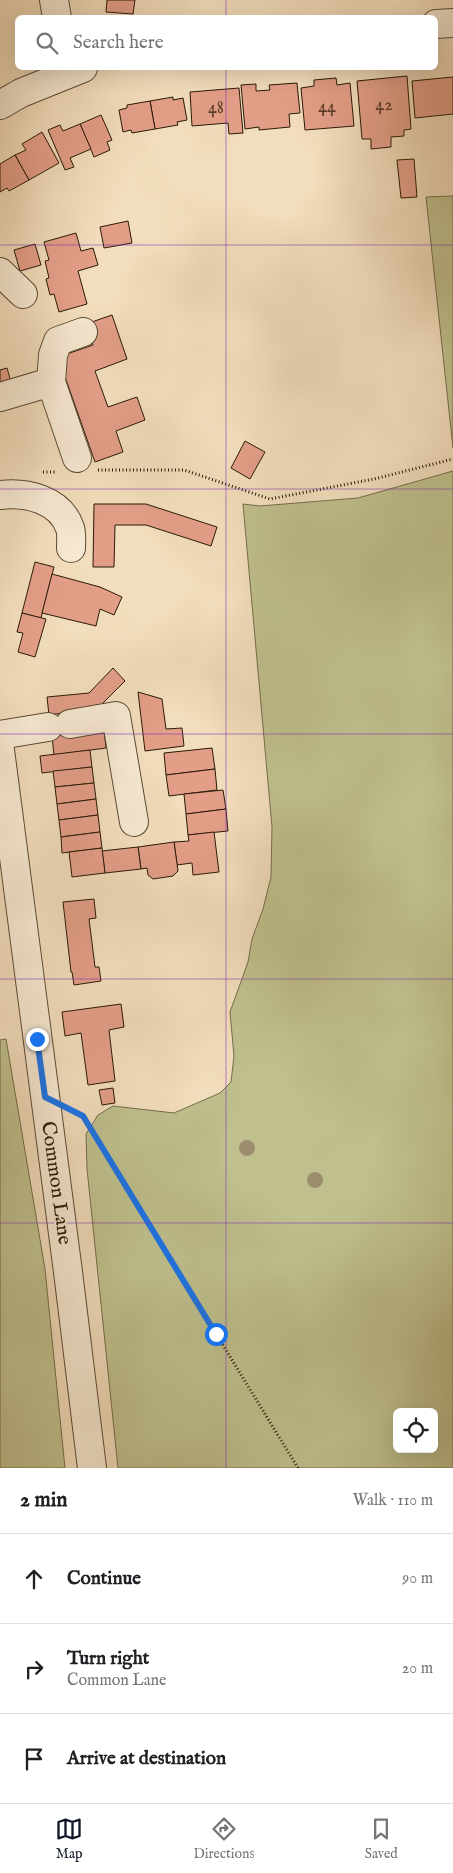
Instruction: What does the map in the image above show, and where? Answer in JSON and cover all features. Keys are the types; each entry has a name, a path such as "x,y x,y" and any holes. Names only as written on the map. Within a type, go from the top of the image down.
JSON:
{"street":[{"path":"54,0 56,15"},
{"path":"438,24 453,23"},
{"path":"0,105 20,93 72,70"},
{"path":"0,272 23,294"},
{"path":"77,466 51,382 53,355 58,342 83,332"},
{"path":"0,397 51,382"},
{"path":"0,495 30,495 54,507 64,517 70,529 71,548"},
{"path":"0,735 116,716 134,822"},
{"name":"Common Lane","path":"0,750 92,1468"}],"path":[{"path":"39,472 77,466 184,470 270,499 374,480 453,459"},
{"path":"45,1097 83,1116 298,1468"}],"green space":[{"path":"453,196 453,448 426,197"},
{"path":"453,471 453,1468 118,1468 87,1169 86,1134 98,1115 113,1106 174,1113 220,1093 231,1082 234,1056 230,1012 248,962 252,939 263,909 271,877 272,827 243,504 260,506 358,498"},
{"path":"6,1039 45,1269 65,1468 0,1468 0,1040"}],"building":[{"path":"107,0 135,0 133,14 106,12"},
{"path":"407,76 411,129 404,130 404,136 391,137 391,147 371,149 371,139 362,139 357,81"},
{"path":"453,77 453,114 415,118 412,81"},
{"path":"336,78 337,85 350,83 354,126 305,130 301,88 314,86 314,80"},
{"path":"297,83 300,113 289,114 290,127 259,130 259,127 245,129 241,85 256,84 256,91 270,90 269,85"},
{"path":"239,88 243,133 229,134 228,123 192,126 190,92"},
{"path":"173,97 173,100 183,98 187,120 177,122 178,125 155,129 150,101"},
{"path":"150,101 155,129 132,133 131,130 123,132 119,110 127,108 127,105"},
{"path":"101,115 112,140 107,142 110,150 94,157 80,124"},
{"path":"80,124 91,149 70,158 74,167 65,170 48,130 60,125 63,131"},
{"path":"42,132 59,163 29,180 15,155 26,150 22,144"},
{"path":"15,155 29,180 9,191 7,188 0,192 0,164"},
{"path":"414,159 417,197 401,198 397,160"},
{"path":"128,221 132,243 104,248 100,227"},
{"path":"76,233 81,251 93,248 98,265 78,271 87,304 59,312 54,294 50,295 46,279 49,278 45,261 49,260 44,242"},
{"path":"35,244 41,265 20,271 14,250"},
{"path":"112,315 127,359 95,371 108,407 137,397 145,420 116,431 123,452 95,462 58,357 93,345 86,324"},
{"path":"7,368 12,385 0,388 0,370"},
{"path":"245,441 265,452 250,479 231,468"},
{"path":"94,504 146,504 217,527 211,546 146,525 115,525 114,567 93,567"},
{"path":"35,562 54,567 41,618 22,613"},
{"path":"52,574 100,587 122,597 114,615 100,609 96,626 42,613"},
{"path":"22,613 46,619 35,657 18,652 23,633 17,632"},
{"path":"113,668 125,681 98,708 49,715 47,697 89,693"},
{"path":"138,692 162,699 166,729 182,728 184,746 145,751"},
{"path":"104,730 106,748 54,755 52,736"},
{"path":"212,748 215,769 166,775 164,753"},
{"path":"90,750 92,767 42,773 40,756"},
{"path":"92,767 94,783 55,787 53,771"},
{"path":"215,769 217,790 169,796 166,775"},
{"path":"94,783 96,799 57,804 55,787"},
{"path":"223,790 226,809 186,814 184,794"},
{"path":"96,799 98,815 59,820 57,804"},
{"path":"226,809 228,831 188,835 186,814"},
{"path":"98,815 100,832 61,837 59,820"},
{"path":"100,832 102,848 62,853 61,837"},
{"path":"214,832 219,872 193,875 192,863 177,865 174,842 189,841 188,835"},
{"path":"174,842 178,871 173,876 153,879 148,875 147,868 141,869 138,847"},
{"path":"138,847 141,869 105,873 102,851"},
{"path":"102,848 105,873 72,877 69,852"},
{"path":"94,899 96,918 89,919 95,967 99,967 101,981 74,985 63,902"},
{"path":"121,1004 124,1027 109,1030 115,1081 88,1085 81,1033 65,1036 62,1012"},
{"path":"113,1088 115,1103 102,1105 99,1090"}],"route":[{"path":"37,1039 45,1097 83,1116 216,1334"}]}
